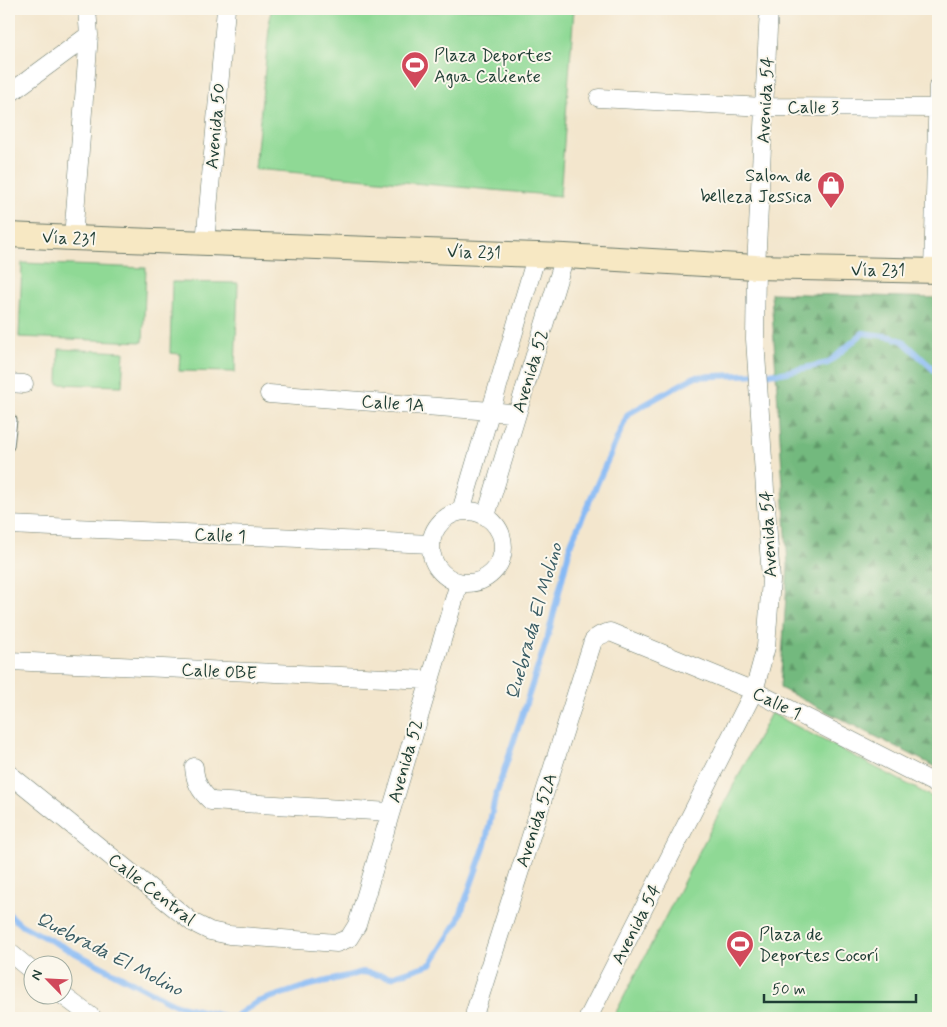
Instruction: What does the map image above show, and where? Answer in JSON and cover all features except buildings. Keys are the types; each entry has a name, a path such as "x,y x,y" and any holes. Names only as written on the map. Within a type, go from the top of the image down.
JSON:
{"main road":[{"name":"Vía 231","path":"9,235 538,254 756,267 936,271"}],"street":[{"path":"73,238 89,34 87,9"},
{"name":"Avenida 50","path":"205,242 226,9"},
{"name":"Avenida 54","path":"588,1018 754,691 766,647 772,580 755,339 756,267 769,9"},
{"path":"9,94 89,34"},
{"path":"936,271 938,86"},
{"name":"Calle 3","path":"598,98 764,107 937,108"},
{"name":"Avenida 52","path":"461,511 538,254"},
{"name":"Avenida 52","path":"486,516 565,256"},
{"name":"Calle 1A","path":"269,394 517,414"},
{"path":"461,511 474,511 486,516 496,524 502,535 504,548 501,561 494,572 484,580 472,584 459,583 443,575 433,561 431,553 433,535 437,527 444,519 461,511"},
{"name":"Calle 1","path":"9,525 431,544"},
{"name":"Avenida 52","path":"349,938 357,925 459,583"},
{"name":"Calle 1","path":"610,632 754,691 938,785"},
{"name":"Avenida 52A","path":"475,1018 475,1012 592,641 596,637 610,632"},
{"name":"Calle 0BE","path":"9,661 429,680"},
{"path":"194,767 197,784 210,801 390,812"},
{"name":"Calle Central","path":"9,774 192,922 210,931 229,935 338,943 349,938"},
{"path":"9,952 22,963"},
{"path":"72,1002 93,1018"}],"lane":[{"path":"9,446 12,420"}],"green space":[{"name":"Plaza Deportes Agua Caliente","path":"271,9 574,9 560,196 255,169"},
{"path":"22,263 146,268 143,342 19,337"},
{"path":"172,282 238,283 235,372 179,371 180,354 170,353"},
{"path":"771,293 938,298 938,768 780,688 788,566"},
{"path":"59,349 124,352 122,386 58,384"},
{"path":"771,713 938,800 938,1018 613,1018"}],"waterway":[{"name":"Quebrada El Molino","path":"233,1018 257,1002 307,986 363,972 391,977 431,964 458,921 485,845 495,798 548,636 571,543 628,414 694,377 782,373 828,363 863,333 892,337 903,341 934,370 938,370"},
{"name":"Quebrada El Molino","path":"9,914 21,925 176,1005 232,1018"}],"place":[{"name":"Plaza Deportes Agua Caliente","path":"415,89"},
{"name":"Salon de belleza Jessica","path":"831,209"},
{"name":"Plaza de Deportes Cocorí","path":"740,968"}]}
